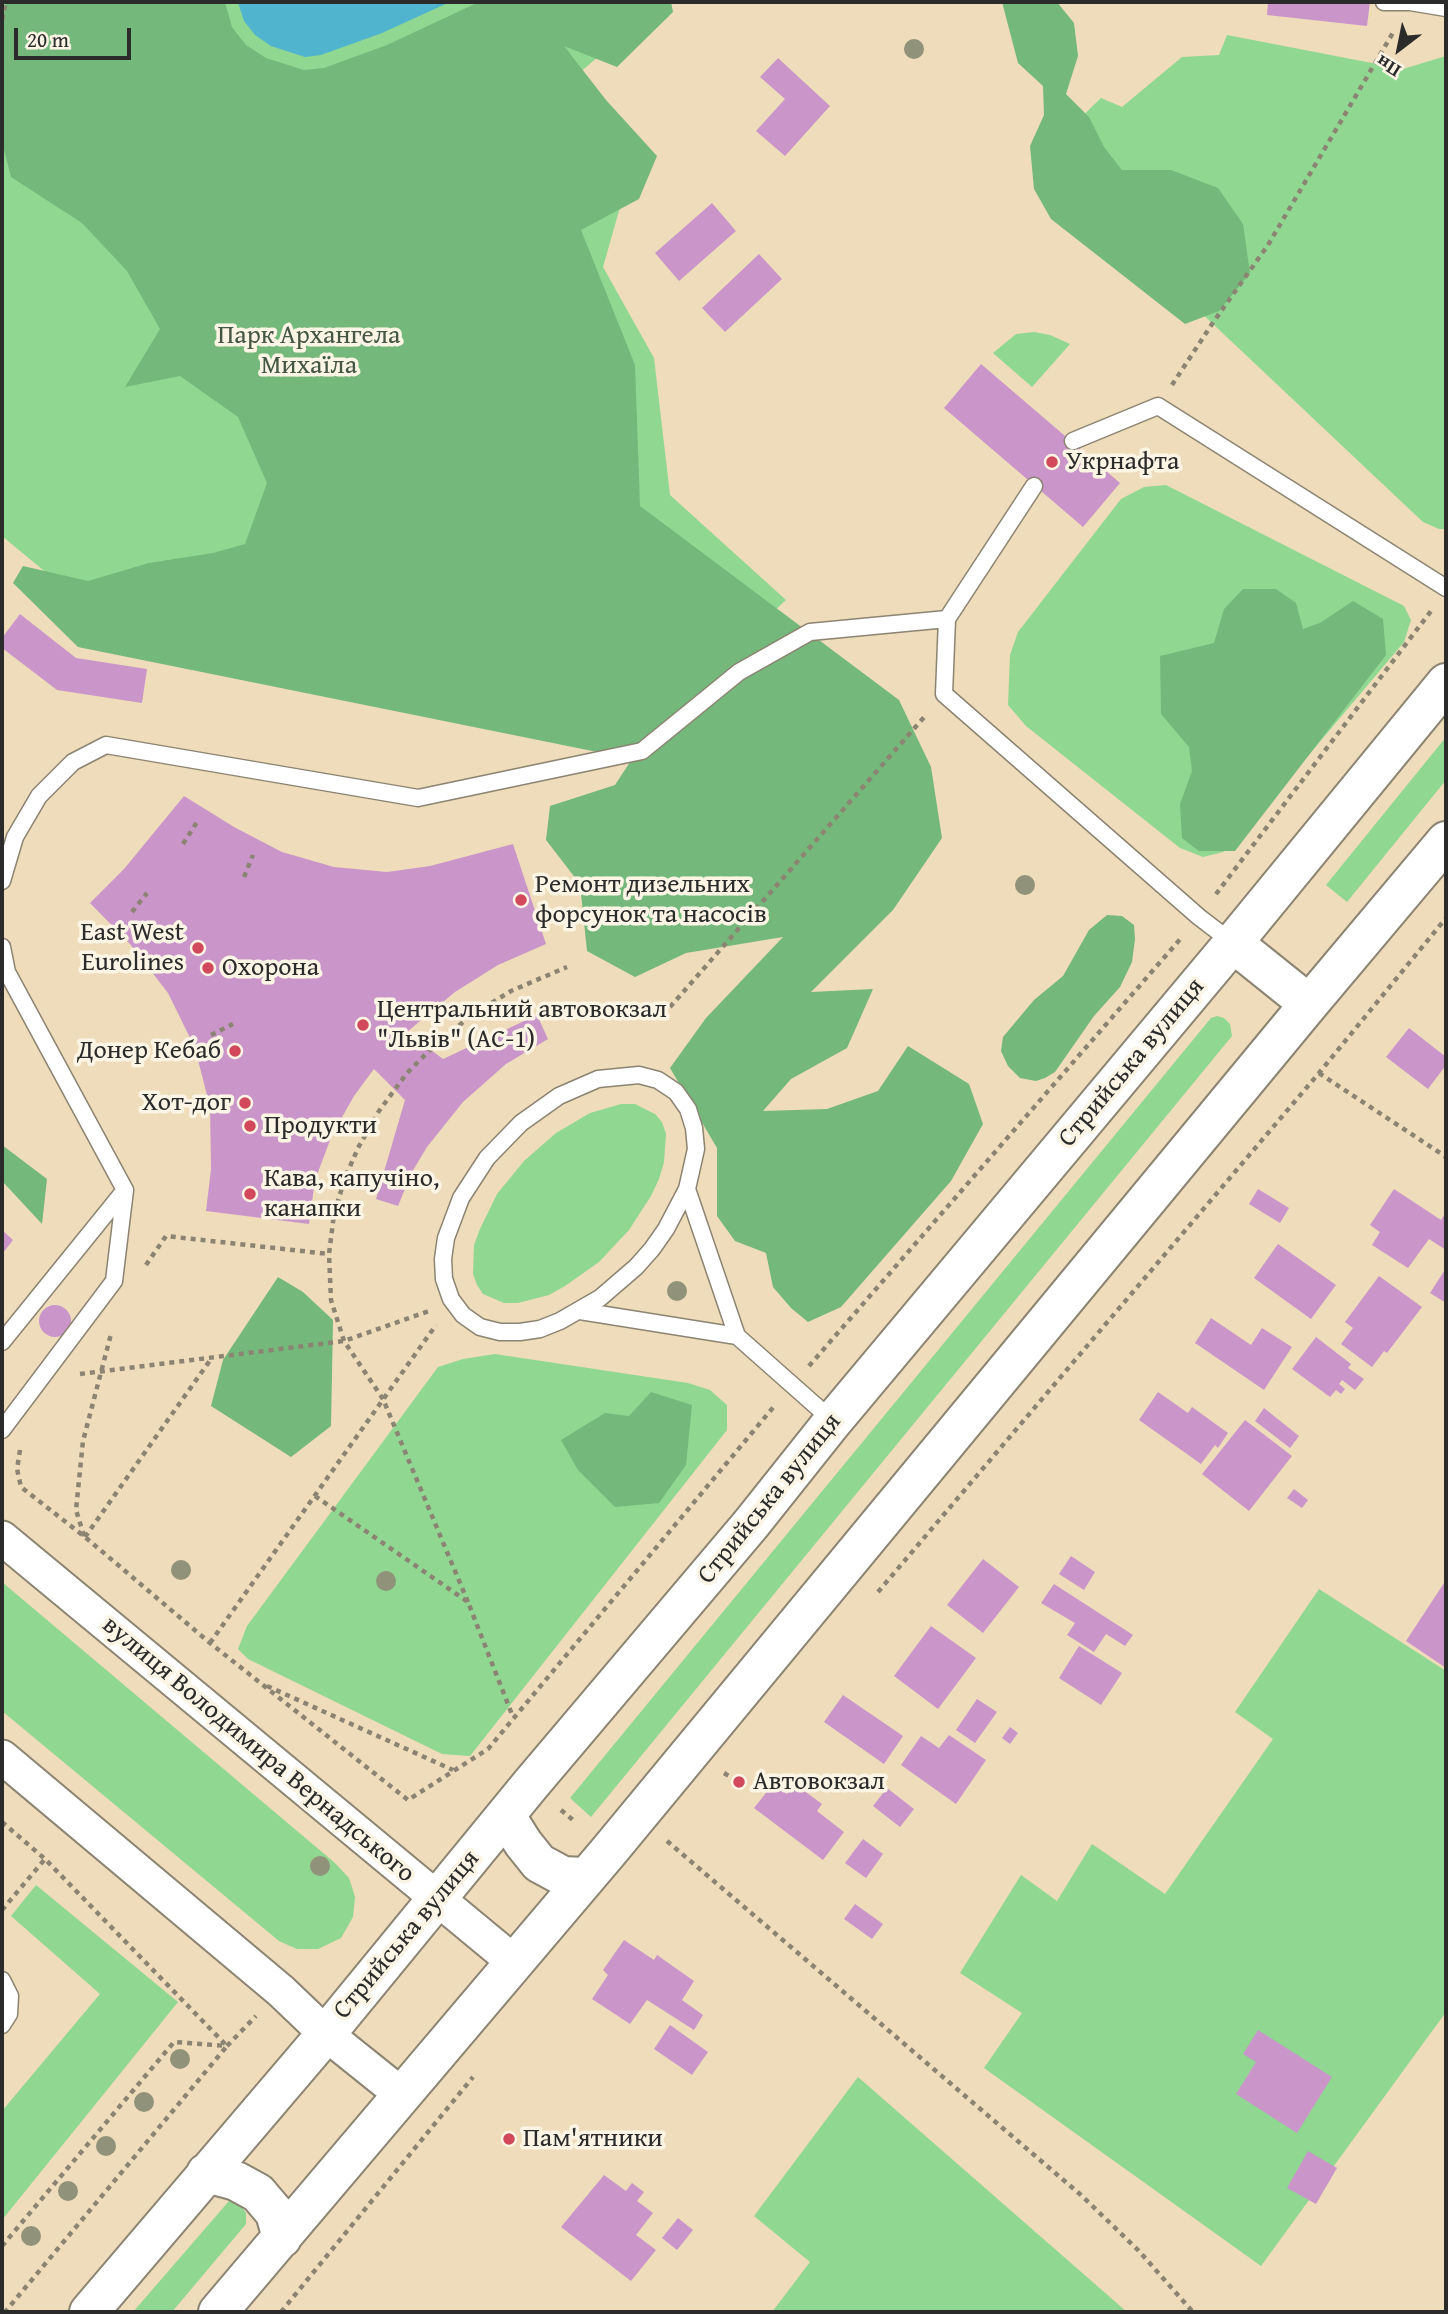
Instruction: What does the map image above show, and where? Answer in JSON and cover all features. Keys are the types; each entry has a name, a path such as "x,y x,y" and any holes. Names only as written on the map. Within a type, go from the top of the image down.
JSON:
{"main road":[{"name":"Стрийська вулиця","path":"89,2312 326,2034 751,1524 833,1421 1233,943 1446,683"},
{"path":"218,2312 696,1746 1446,841"},
{"path":"1233,943 1309,1004"},
{"path":"506,1816 539,1864 563,1876 585,1877"},
{"path":"206,2173 236,2181 258,2193 275,2213 282,2238"}],"street":[{"name":"вулиця Володимира Вернадського","path":"2,1538 514,1962"},
{"path":"2,1757 281,1991 326,2034 402,2095"}],"lane":[{"path":"1384,2 1410,2 1446,8"},
{"path":"1073,441 1158,406 1442,595"},
{"path":"1034,486 947,619 944,695 1199,917 1233,943"},
{"path":"2,881 15,837 39,796 74,762 106,745 418,798 642,751 739,673 810,632 947,619"},
{"path":"2,947 7,972 125,1189 114,1281 2,1430"},
{"path":"639,1075 659,1080 676,1093 688,1109 695,1128 695,1149 687,1189 666,1230 636,1267 600,1298 580,1311 540,1329 500,1332 480,1327 463,1315 451,1299 444,1279 443,1259 452,1218 473,1178 503,1141 539,1109 569,1091 598,1079 639,1075"},
{"path":"2,1342 125,1189"},
{"path":"687,1189 737,1336 833,1421"},
{"path":"580,1311 737,1336"},
{"path":"2,1980 10,1996 9,2014 2,2025"}],"path":[{"path":"2,20 6,2"},
{"path":"1158,406 1268,245 1410,2"},
{"path":"20,1449 17,1469 20,1487 85,1537 210,1643 408,1800 488,1749 793,1384 1199,917 1442,595"},
{"path":"670,1007 944,695"},
{"path":"183,844 198,819"},
{"path":"244,877 253,855"},
{"path":"132,912 147,893"},
{"path":"877,1593 1319,1073 1446,918"},
{"path":"513,1717 383,1399 344,1341 331,1300 329,1254 334,1214 358,1147 379,1111 407,1073 437,1043 472,1015 511,991 567,967"},
{"path":"211,1035 233,1024"},
{"path":"1319,1073 1446,1157"},
{"path":"145,1265 166,1236 329,1254"},
{"path":"56,1358 80,1374 344,1341 440,1307"},
{"path":"210,1643 436,1324"},
{"path":"85,1537 76,1510 83,1441 113,1325"},
{"path":"85,1537 211,1358"},
{"path":"314,1496 468,1602"},
{"path":"260,1683 454,1770"},
{"path":"716,1783 733,1763"},
{"path":"724,1773 739,1782"},
{"path":"2,1822 45,1859 227,2046"},
{"path":"659,1849 674,1831"},
{"path":"666,1840 1081,2195 1138,2250 1193,2312"},
{"path":"2,1910 45,1859"},
{"path":"5,2312 227,2046 281,1991"},
{"path":"2,2246 174,2042 227,2046"},
{"path":"281,2312 481,2067"}],"green space":[{"name":"Парк Архангела Михаїла","path":"2,2 645,2 650,12 570,81 632,165 603,267 654,358 670,495 786,600 657,718 119,633 2,536"},
{"name":"Парк Архангела Михаїла","path":"7,2 225,2 232,27 246,45 266,58 304,70 324,68 387,45 479,2 671,2 673,12 617,67 564,46 606,100 657,156 639,199 581,230 635,365 640,506 899,700 931,767 942,838 893,910 811,992 873,989 847,1048 791,1079 763,1111 827,1109 878,1091 908,1046 969,1084 983,1124 951,1181 841,1307 808,1322 791,1308 773,1287 766,1253 735,1241 717,1216 717,1148 670,1068 706,1018 783,937 686,953 635,977 587,951 580,884 546,840 550,806 615,785 632,759 78,647 13,583 23,566 88,581 149,563 213,553 245,544 267,483 238,417 180,376 125,387 160,329 127,271 82,223 11,177 2,142 2,37"},
{"path":"1002,2 1057,2 1074,23 1078,56 1066,94 1089,117 1104,147 1122,170 1171,170 1218,188 1243,224 1250,273 1219,311 1185,324 1051,219 1034,189 1030,146 1044,115 1043,86 1018,63"},
{"path":"1227,35 1403,69 1446,56 1446,529 1423,522 1038,159 1101,98 1122,107 1182,57 1219,55"},
{"path":"1034,332 1050,335 1070,344 1032,387 993,353 1016,334"},
{"path":"1166,485 1404,606 1411,620 1404,642 1238,839 1223,852 1203,857 1180,848 1026,726 1008,705 1010,655 1018,632 1121,499 1144,487"},
{"path":"1243,589 1276,589 1296,603 1303,629 1320,623 1353,601 1383,619 1386,655 1235,851 1199,851 1182,838 1180,804 1192,771 1189,747 1161,714 1160,656 1214,643 1224,609"},
{"path":"1446,737 1446,780 1347,902 1326,885"},
{"path":"1107,915 1122,916 1134,925 1132,962 1120,987 1094,1016 1055,1072 1036,1081 1020,1078 1008,1066 1001,1051 1003,1037 1034,1000 1063,976 1089,930"},
{"path":"1217,1016 1230,1024 1232,1036 591,1817 570,1798 1211,1018"},
{"path":"621,1104 635,1104 655,1114 662,1122 666,1134 664,1162 659,1179 629,1230 599,1262 549,1295 518,1303 504,1303 483,1294 473,1274 474,1245 497,1194 524,1161 556,1133 590,1113"},
{"path":"2,1145 47,1179 42,1224 2,1181"},
{"path":"278,1277 303,1292 333,1320 331,1426 291,1457 211,1406 223,1360"},
{"path":"495,1354 688,1383 710,1390 727,1405 727,1430 470,1756 442,1754 248,1659 238,1649 247,1626 438,1367 463,1359"},
{"path":"651,1392 692,1405 686,1465 659,1503 615,1507 578,1470 561,1440 605,1413 629,1416"},
{"path":"2,1582 335,1863 349,1878 355,1897 353,1917 341,1938 318,1949 297,1949 279,1941 2,1711"},
{"path":"1319,1589 1446,1671 1446,2012 1261,2266 984,2068 1022,2013 960,1973 1021,1875 1057,1901 1092,1844 1165,1894 1273,1739 1235,1712"},
{"path":"36,1885 178,2002 2,2220 2,2111 100,1994 11,1916"},
{"path":"858,2077 1127,2312 772,2312 810,2262 754,2216"},
{"path":"229,2201 238,2204 246,2213 246,2224 172,2312 133,2312"}],"water":[{"path":"238,2 450,2 382,33 321,55 305,57 271,46 255,35 244,21"}],"building":[{"path":"1268,2 1370,2 1367,26 1267,15"},
{"path":"778,58 830,106 785,156 756,131 785,99 760,77"},
{"path":"712,203 736,231 679,281 655,253"},
{"path":"759,254 782,279 725,332 702,308"},
{"name":"Укрнафта","path":"981,364 1120,483 1083,527 944,408"},
{"path":"20,614 76,658 147,669 142,703 57,690 2,648 2,638"},
{"path":"184,796 234,827 282,852 334,867 387,872 430,866 513,844 546,944 498,965 455,992 407,1032 443,1059 537,1015 548,1039 506,1064 463,1102 427,1147 412,1172 398,1206 376,1199 405,1100 374,1069 354,1096 332,1135 315,1180 309,1224 206,1211 211,1169 210,1107 195,1048 168,993 130,944 90,903 124,869"},
{"path":"1409,1028 1446,1057 1446,1065 1428,1089 1386,1057"},
{"path":"1258,1189 1289,1208 1280,1223 1249,1204"},
{"path":"1394,1189 1441,1220 1446,1212 1446,1250 1429,1239 1408,1268 1372,1245 1380,1232 1370,1225"},
{"path":"2,1230 13,1240 2,1254"},
{"path":"1278,1244 1336,1285 1311,1319 1254,1278"},
{"path":"1446,1268 1446,1303 1430,1293"},
{"path":"1379,1276 1422,1307 1387,1353 1384,1351 1372,1367 1341,1344 1353,1328 1345,1322"},
{"path":"55,1305 66,1310 71,1321 66,1332 55,1337 44,1332 39,1321 44,1310"},
{"path":"1211,1318 1251,1345 1262,1328 1292,1347 1264,1390 1195,1343"},
{"path":"1316,1337 1351,1364 1348,1368 1364,1379 1355,1390 1342,1380 1339,1384 1345,1389 1341,1394 1336,1390 1330,1397 1292,1369"},
{"path":"1158,1392 1188,1413 1192,1407 1228,1433 1218,1448 1215,1445 1201,1464 1139,1420"},
{"path":"1264,1408 1299,1436 1290,1448 1255,1421"},
{"path":"1245,1420 1292,1456 1249,1511 1202,1474"},
{"path":"1294,1489 1308,1500 1302,1508 1287,1498"},
{"path":"1071,1556 1095,1572 1084,1590 1059,1574"},
{"path":"983,1559 1019,1587 983,1633 947,1605"},
{"path":"1446,1580 1446,1668 1406,1641"},
{"path":"1054,1584 1133,1635 1125,1646 1106,1634 1094,1652 1067,1635 1075,1623 1041,1603"},
{"path":"931,1626 976,1658 938,1709 894,1676"},
{"path":"1079,1646 1122,1673 1101,1705 1059,1678"},
{"path":"843,1695 903,1736 884,1764 824,1722"},
{"path":"977,1699 997,1712 975,1743 956,1730"},
{"path":"1010,1727 1018,1733 1010,1744 1002,1738"},
{"path":"949,1735 986,1760 956,1804 901,1765 921,1736 939,1748"},
{"path":"773,1784 787,1794 795,1784 822,1804 817,1811 844,1832 823,1860 754,1808"},
{"path":"887,1788 914,1809 900,1827 873,1806"},
{"path":"863,1839 883,1854 866,1878 845,1863"},
{"path":"855,1904 883,1924 872,1939 844,1919"},
{"path":"624,1940 654,1960 657,1955 694,1981 682,2000 703,2015 694,2030 647,2000 630,2024 592,1999 608,1975 603,1970"},
{"path":"670,2025 708,2052 692,2075 654,2049"},
{"path":"1258,2030 1332,2077 1297,2133 1236,2094 1256,2062 1243,2054"},
{"path":"1308,2151 1337,2168 1316,2204 1287,2188"},
{"path":"604,2175 626,2191 632,2183 644,2192 637,2201 653,2213 636,2235 656,2250 631,2281 561,2227"},
{"path":"678,2218 693,2230 677,2250 662,2238"}],"place":[{"name":"Укрнафта","path":"1052,462"},
{"name":"Ремонт дизельних форсунок та насосів","path":"521,900"},
{"name":"East West Eurolines","path":"198,948"},
{"name":"Охорона","path":"208,968"},
{"name":"Центральний автовокзал \"Львів\" (АС-1)","path":"363,1025"},
{"name":"Донер Кебаб","path":"235,1051"},
{"name":"Хот-дог","path":"245,1103"},
{"name":"Продукти","path":"250,1126"},
{"name":"Кава, капучіно, канапки","path":"250,1194"},
{"name":"Автовокзал","path":"739,1782"},
{"name":"Пам'ятники","path":"509,2139"}]}
